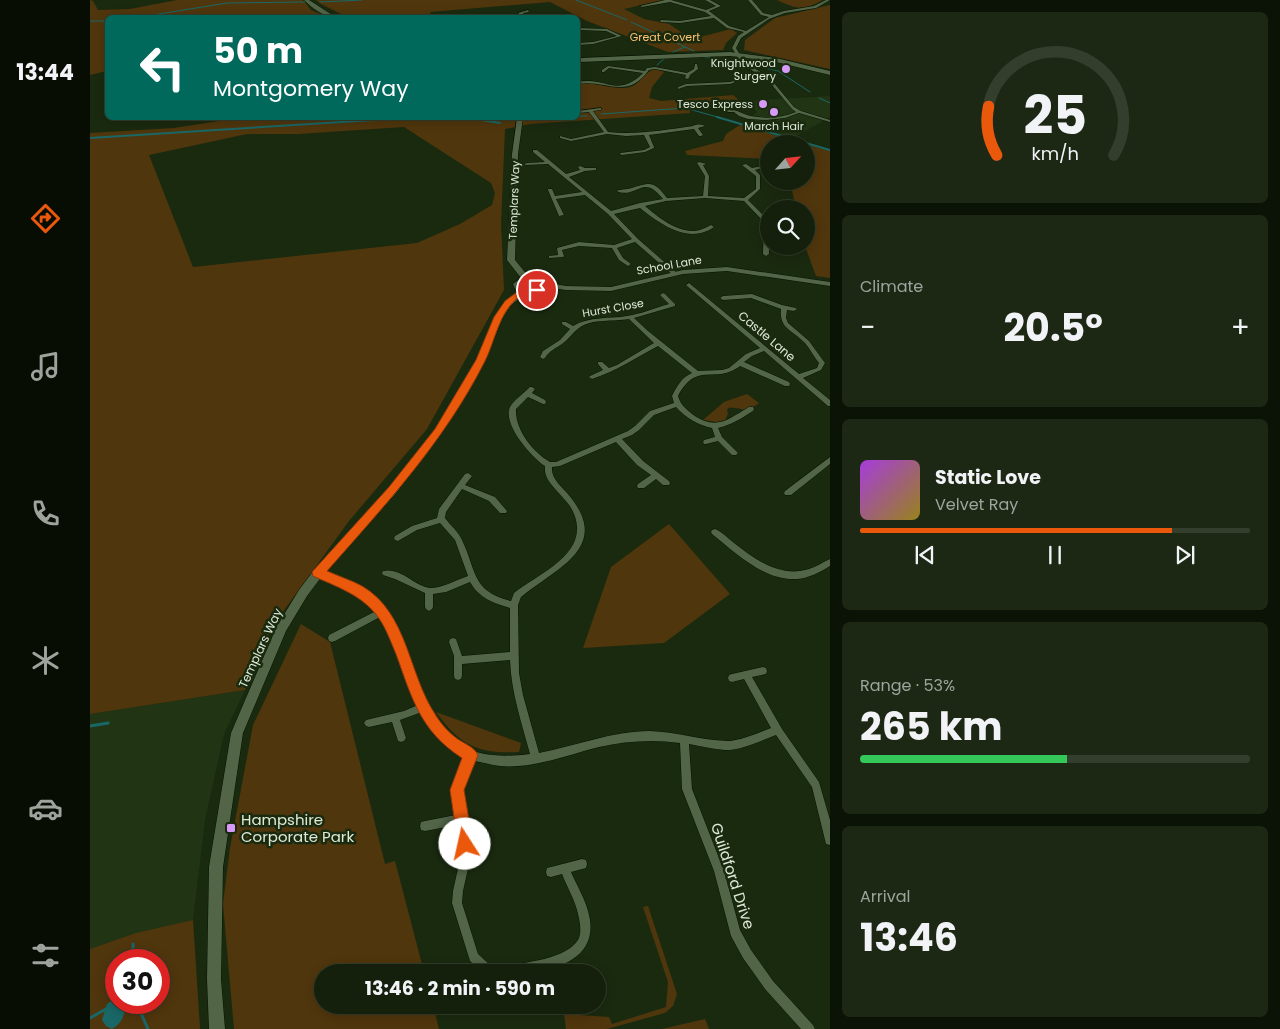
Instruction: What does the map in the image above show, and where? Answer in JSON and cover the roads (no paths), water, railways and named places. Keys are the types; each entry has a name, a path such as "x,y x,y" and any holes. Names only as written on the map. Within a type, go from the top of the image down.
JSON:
{"street":[{"path":"306,0 330,15"},
{"path":"706,11 718,6 707,0"},
{"path":"750,0 762,14 771,16"},
{"path":"829,0 815,7 771,16 746,32 735,42 734,49 736,55 745,65 768,78 799,112 830,121"},
{"path":"642,6 668,1 706,11 728,27 746,32"},
{"path":"648,6 652,9"},
{"path":"513,14 528,11"},
{"path":"677,16 685,20"},
{"path":"661,21 672,24 685,20 715,17"},
{"path":"580,29 607,30 620,36 593,43 580,44"},
{"path":"580,60 699,54 736,55 776,60 830,73"},
{"path":"603,71 608,65 646,72"},
{"path":"686,85 688,74 696,67 704,69"},
{"path":"580,81 583,79 616,86 630,85 648,69 655,68 688,74"},
{"path":"679,88 686,85 730,83 759,73"},
{"path":"580,112 600,109"},
{"path":"590,110 607,133"},
{"path":"726,111 735,111 742,116 753,118 792,116 799,112"},
{"name":"Templars Way","path":"520,120 515,154 511,260 525,278"},
{"path":"696,126 701,135"},
{"path":"562,137 569,142 607,133 626,135 646,134 703,126"},
{"path":"622,154 645,151 652,147 646,134"},
{"path":"625,149 631,153"},
{"path":"535,150 610,213 636,240 675,274"},
{"path":"527,164 550,163"},
{"path":"692,163 702,164 707,176 705,197"},
{"path":"744,165 758,175 758,189 745,200"},
{"path":"750,170 760,167"},
{"path":"566,176 582,168 594,169"},
{"path":"618,191 627,194 642,185 650,185 660,190 666,200"},
{"path":"550,190 561,215"},
{"path":"554,198 586,193"},
{"path":"610,213 666,200 705,197 745,200 760,215"},
{"path":"640,205 668,226 679,230 708,230"},
{"path":"550,257 562,258 559,249 580,244 614,247 636,240"},
{"path":"614,247 621,259 628,264"},
{"path":"611,261 621,259"},
{"name":"School Lane","path":"541,284 566,288 611,289 675,274 727,268 830,284"},
{"path":"524,290 518,284 525,278 535,279 541,284"},
{"name":"Templars Way","path":"217,1029 214,979 216,867 237,733 281,629 318,572 393,490 438,432 481,360 498,317 508,303 524,290 535,291 540,288 541,284"},
{"name":"Castle Lane","path":"689,285 830,404"},
{"name":"Hurst Close","path":"543,357 545,352 558,344 574,329 589,321 630,318 672,305 663,294"},
{"path":"723,298 752,296 784,308 794,309"},
{"path":"784,308 783,318 786,324 807,342 822,363 819,369 798,377"},
{"path":"630,318 696,373"},
{"name":"Hurst Close","path":"564,323 574,329"},
{"path":"592,377 608,371 658,343"},
{"path":"751,409 714,426 696,419 677,404 675,396 677,391 696,373 727,371 747,356 764,349"},
{"path":"600,363 608,371"},
{"path":"740,363 787,384"},
{"path":"770,376 776,368"},
{"path":"543,402 530,391 513,408 513,422 521,437 542,461 548,465 562,462 634,431 652,413 677,404"},
{"path":"714,426 719,438 734,453"},
{"path":"617,438 640,463 666,483"},
{"path":"706,442 719,438"},
{"path":"788,493 829,462"},
{"path":"536,759 519,695 514,656 514,605 517,595 568,558 580,540 582,530 578,514 549,476 548,465"},
{"path":"468,476 442,511 442,520 458,540 471,578 479,589 489,598 514,605"},
{"path":"641,486 656,476"},
{"path":"461,486 492,499 503,512"},
{"path":"398,538 415,528 442,520"},
{"path":"715,532 763,568 781,575 800,575 830,562"},
{"path":"318,572 358,591 382,612 392,628 423,707 441,734 471,755 500,761 536,759 632,736 684,739 733,745 777,730"},
{"path":"386,572 398,575 429,591 471,578"},
{"path":"428,607 429,591"},
{"path":"332,638 382,612"},
{"path":"452,642 458,660 458,676"},
{"path":"458,660 514,656"},
{"path":"732,678 763,671"},
{"path":"746,675 777,730 816,785 830,840"},
{"path":"369,723 395,718 423,707"},
{"path":"395,718 401,738"},
{"name":"Guildford Drive","path":"684,739 687,788 715,859 734,932 769,985 809,1029"},
{"path":"471,755 457,790 466,855 457,903 474,957 481,964"},
{"path":"425,826 461,819"},
{"path":"551,872 582,864"},
{"path":"540,964 572,956 586,940 586,924 581,906 565,869"}],"water":[{"path":"105,1010 105,1014 124,1014 118,1024 112,1029 106,1026 102,1020"}],"waterway":[{"path":"320,2 362,0"},
{"path":"576,0 627,20"},
{"path":"153,15 227,3 305,2"},
{"path":"90,21 105,21"},
{"path":"631,22 694,51"},
{"path":"673,52 685,47"},
{"path":"657,65 666,57"},
{"path":"704,57 731,61"},
{"path":"757,66 778,71 810,92"},
{"path":"819,98 830,103"},
{"path":"601,114 685,108 721,118"},
{"path":"580,116 587,116"},
{"path":"717,117 830,150"},
{"path":"90,138 374,120"},
{"path":"481,120 500,123"},
{"path":"90,726 108,723"},
{"path":"133,944 133,949"},
{"path":"90,1018 105,1010"},
{"path":"141,1014 148,1029"}],"place":[{"name":"Knightwood Surgery","path":"786,69"},
{"name":"Tesco Express","path":"763,104"},
{"name":"March Hair","path":"774,112"},
{"name":"Hampshire Corporate Park","path":"231,828"}],"park label":[{"name":"Great Covert","path":"665,37"}]}
